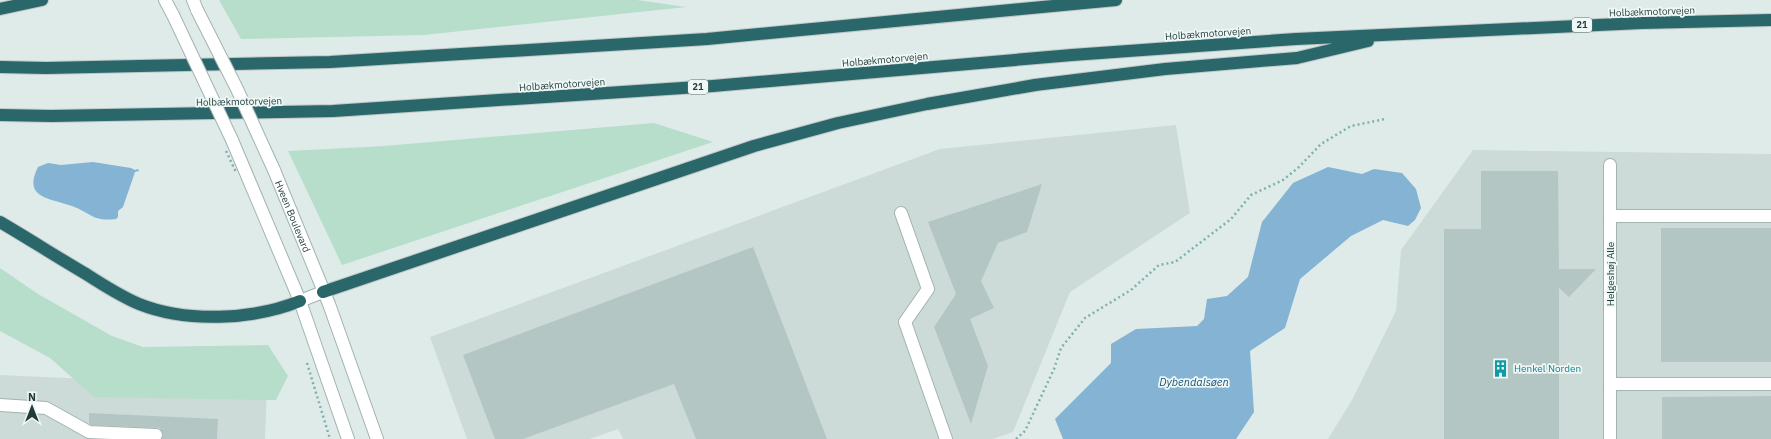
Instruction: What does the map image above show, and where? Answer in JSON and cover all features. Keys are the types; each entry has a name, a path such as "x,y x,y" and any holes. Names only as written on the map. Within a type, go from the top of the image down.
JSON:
{"highway":[{"path":"0,9 42,0"},
{"path":"0,67 330,62 707,39 1116,0"},
{"name":"Holbækmotorvejen","path":"0,115 51,116 333,111 713,86 1088,54 1288,40 1641,23 1771,20"},
{"path":"323,292 754,146 838,123 927,104 1035,85 1165,69 1297,58 1394,34"},
{"path":"0,222 120,294 156,310 203,317 239,315 288,306 300,301"}],"street":[{"path":"165,0 247,172 300,301 348,439"},
{"name":"Hveen Boulevard","path":"195,5 237,89 274,170 323,292 377,439"},
{"name":"Helgeshøj Alle","path":"1610,165 1610,439"},
{"path":"901,213 928,289 905,322 946,439"},
{"path":"1610,216 1771,216"},
{"path":"300,301 323,292"},
{"path":"1610,384 1771,384"},
{"path":"0,405 46,408 89,432 156,435"}],"path":[{"path":"1016,439 1025,431 1054,369 1061,348 1085,318 1131,290 1159,265 1175,262 1231,219 1251,195 1283,180 1299,167 1321,144 1351,126 1385,119"}],"shaded area":[{"path":"1176,125 1190,213 1070,292 1013,432 993,439 623,439 618,429 590,439 467,439 430,337 940,149"},
{"path":"1473,150 1771,154 1771,439 1328,439 1352,400 1396,311 1401,250"},
{"path":"0,375 267,387 265,439 0,439"}],"green space":[{"path":"219,0 637,0 686,7 424,35 241,39"},
{"path":"654,123 713,142 342,265 288,151 384,146"},
{"path":"0,268 38,294 112,336 143,347 268,345 288,376 276,400 94,397 50,358 0,331"}],"water":[{"path":"93,162 131,168 135,170 138,169 139,171 135,172 123,207 118,211 118,217 116,219 108,220 97,218 72,206 41,196 36,191 34,178 38,167 48,163 61,165"},
{"name":"Dybendalsøen","path":"1328,167 1362,174 1374,169 1402,173 1416,189 1421,208 1415,220 1408,226 1383,220 1351,236 1300,279 1285,328 1250,351 1254,412 1236,439 1063,439 1055,419 1111,363 1111,344 1136,329 1197,326 1204,319 1207,299 1227,296 1248,277 1262,222 1293,183"}],"building":[{"name":"Henkel Norden","path":"1481,171 1558,171 1559,269 1596,269 1569,297 1559,288 1559,439 1444,439 1444,229 1481,229"},
{"path":"1042,184 1027,232 998,243 981,281 994,308 970,319 988,366 971,424 934,327 956,294 928,222"},
{"path":"1661,228 1771,228 1771,362 1661,362"},
{"path":"753,247 827,439 696,439 674,384 523,439 495,439 463,355"},
{"path":"1771,396 1771,439 1662,439 1662,397"},
{"path":"89,413 218,419 217,439 162,439 163,435 160,428 91,425 89,423"}],"place":[{"name":"Henkel Norden","path":"1501,368"}]}
